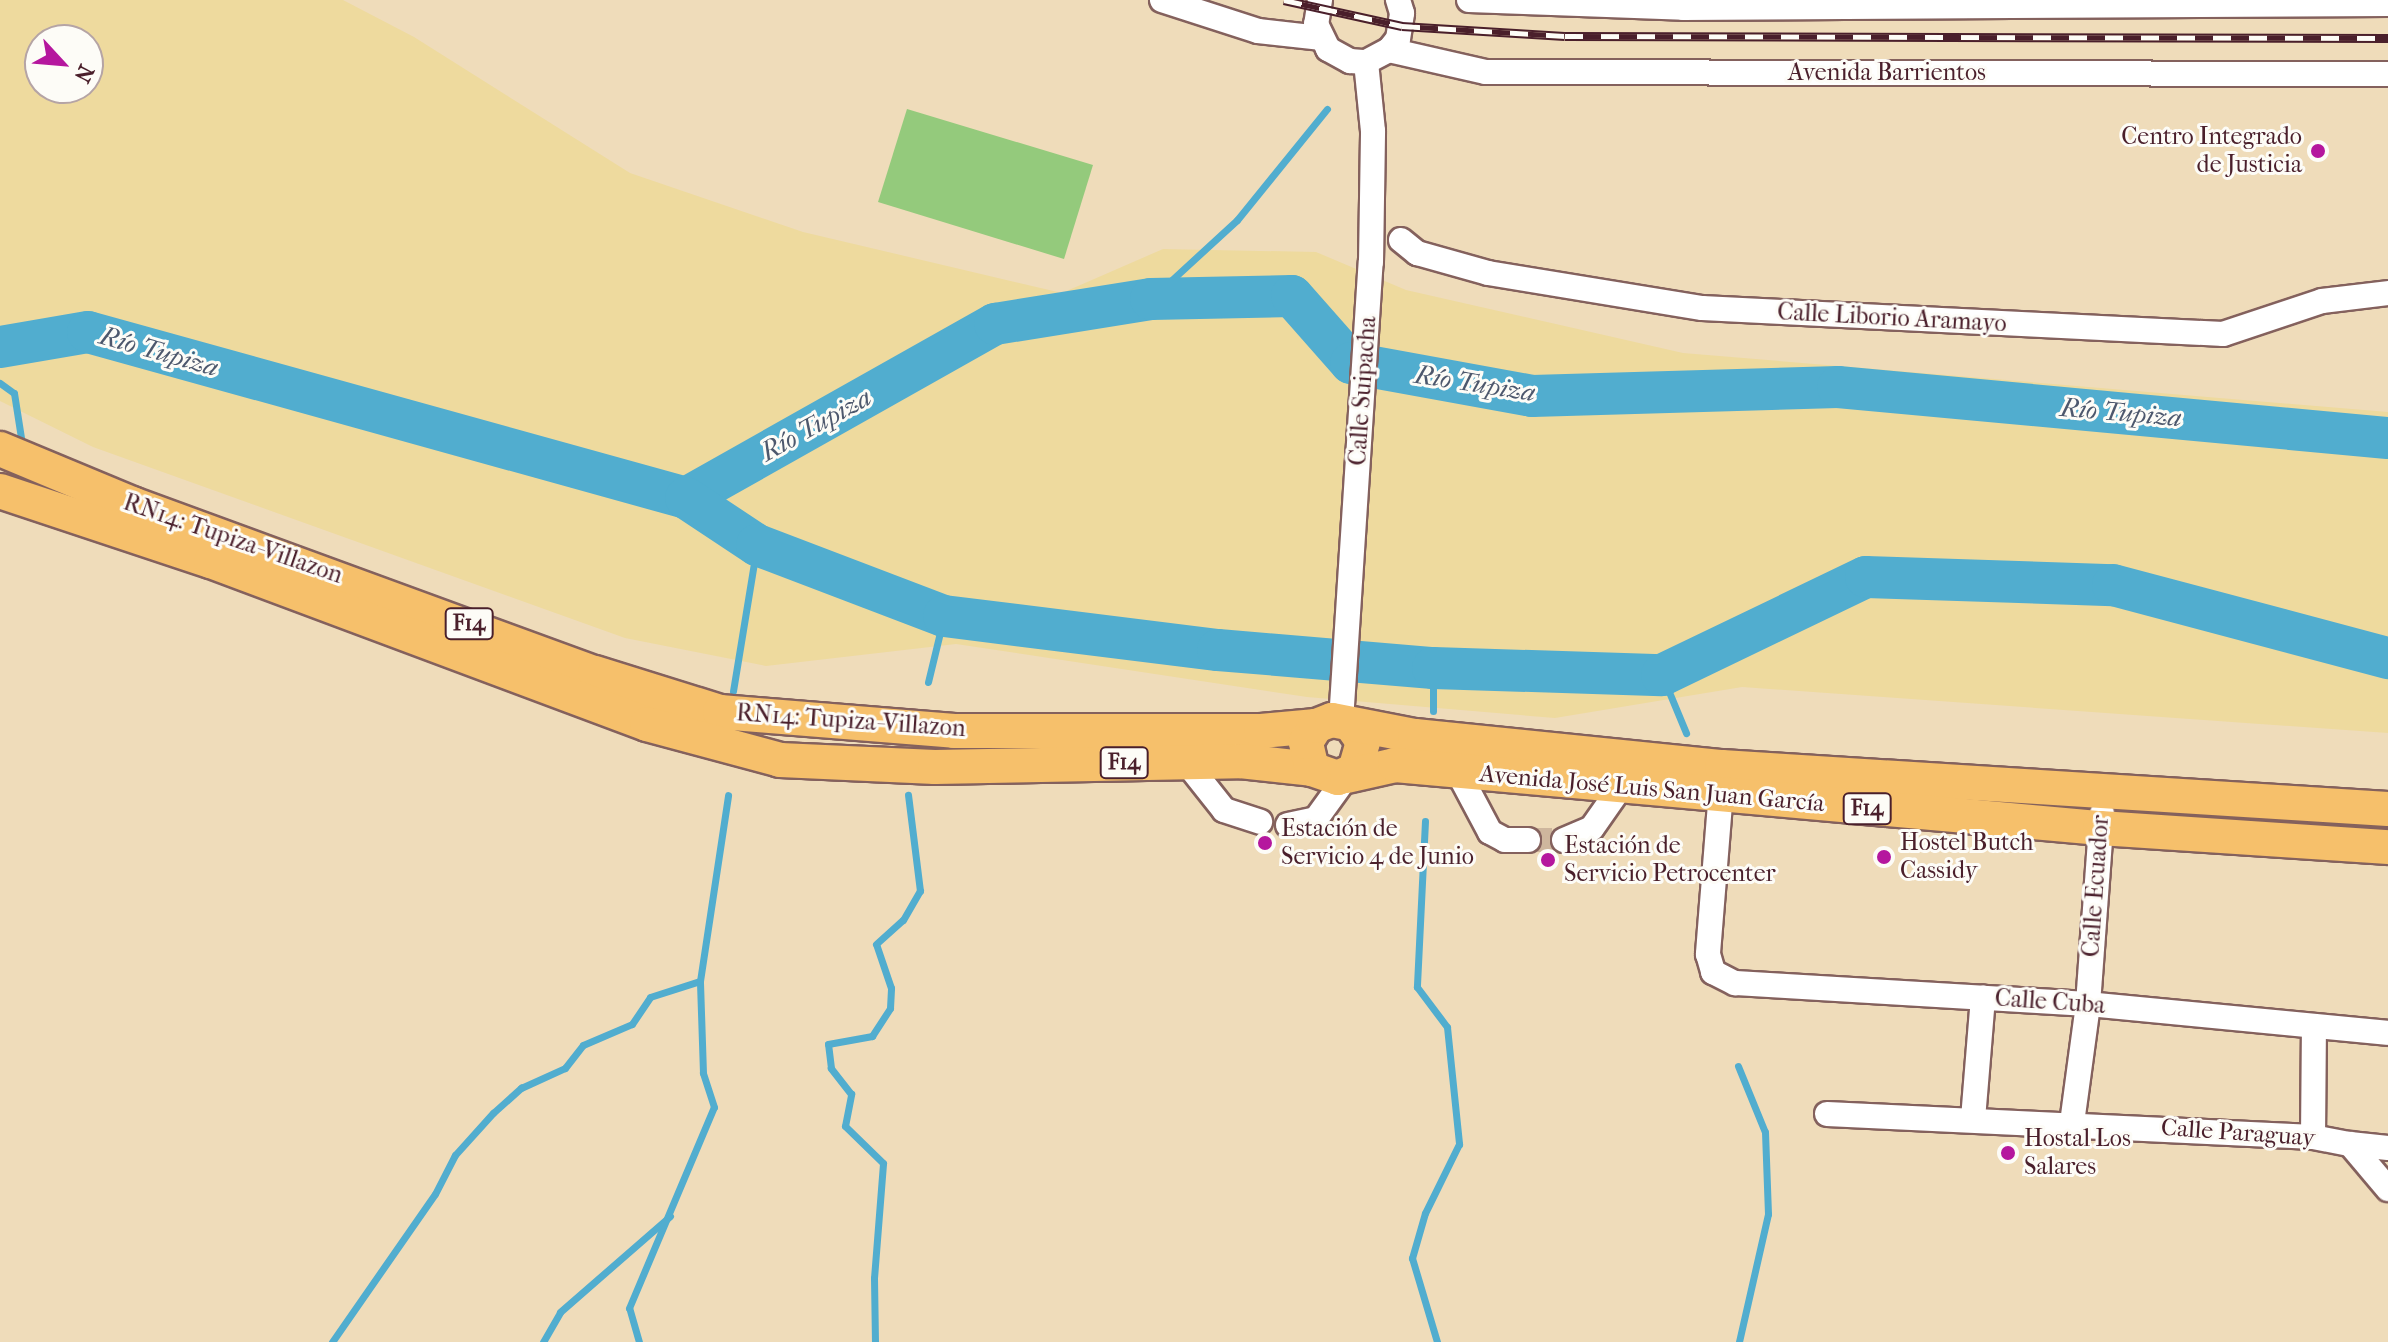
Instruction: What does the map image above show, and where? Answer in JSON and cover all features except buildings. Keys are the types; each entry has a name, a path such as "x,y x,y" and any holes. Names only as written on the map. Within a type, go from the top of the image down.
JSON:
{"highway":[{"name":"RN14: Tupiza-Villazon","path":"0,449 107,512 211,561 670,713 780,760 852,763 1240,761 1312,769"},
{"name":"RN14: Tupiza-Villazon","path":"0,491 107,512"},
{"name":"RN14: Tupiza-Villazon","path":"670,713 720,712 853,726 1261,731 1336,724"},
{"path":"1312,769 1306,742 1336,724 1363,752 1347,776"},
{"name":"Avenida José Luis San Juan García","path":"1336,724 1722,782 2100,828 2388,847"},
{"path":"852,763 853,726"},
{"name":"Avenida José Luis San Juan García","path":"1347,776 1395,765 1620,788 1722,782 2104,791 2388,809"},
{"name":"F14","path":"1312,769 1328,778 1347,776"}],"street":[{"path":"1162,0 1258,31 1320,38"},
{"path":"1320,0 1316,24 1320,38 1338,56 1366,62 1389,50 1402,26 1398,0"},
{"path":"1469,0 1684,4 2388,4"},
{"name":"Avenida Barrientos","path":"1389,50 1486,72 2388,74"},
{"name":"Calle Suipacha","path":"1336,724 1371,262 1373,131 1366,62"},
{"name":"Calle Liborio Aramayo","path":"1401,240 1417,253 1488,273 1702,308 2223,334 2322,301 2388,293"},
{"path":"1186,762 1224,810 1260,822"},
{"path":"1457,770 1490,832 1505,840 1528,840"},
{"path":"1288,825 1316,819 1347,776"},
{"name":"Calle Cuba","path":"1722,782 1708,954 1713,972 1735,983 2088,1004 2388,1033"},
{"path":"1564,840 1592,828 1620,788"},
{"name":"Calle Ecuador","path":"2072,1123 2088,1004 2104,791"},
{"path":"1973,1119 1983,997"},
{"path":"2313,1137 2314,1026"},
{"name":"Calle Paraguay","path":"1827,1114 2072,1123 2313,1137 2350,1144 2388,1189"},
{"path":"2350,1144 2388,1148"}],"green space":[{"path":"907,109 1093,165 1064,259 878,202"}],"sand":[{"path":"0,0 343,0 414,37 630,173 803,232 1062,293 1163,249 1316,252 1406,290 1683,353 2388,412 2388,733 1742,687 1555,718 1307,697 956,644 766,666 625,638 93,447 0,401"}],"waterway":[{"path":"1151,299 1237,220 1327,109"},
{"name":"Río Tupiza","path":"0,347 88,332 686,498 995,324 1151,299 1292,296 1351,363 1532,396 1838,387 2388,438"},
{"path":"0,383 14,393 22,444"},
{"name":"Río Tupiza","path":"686,498 757,545 944,616 1218,650 1433,668 1662,675 1866,577 2113,585 2388,658"},
{"path":"733,691 757,545"},
{"path":"928,682 944,616"},
{"path":"1433,668 1433,711"},
{"path":"1662,675 1686,733"},
{"path":"639,1342 629,1308 714,1107 703,1073 700,981 728,795"},
{"path":"875,1342 874,1278 883,1163 845,1126 851,1094 831,1068 828,1044 872,1036 890,1008 891,988 876,944 903,920 920,891 908,795"},
{"path":"1425,821 1417,987 1447,1027 1459,1144 1425,1213 1412,1258 1437,1342"},
{"path":"332,1342 435,1194 455,1155 493,1113 521,1088 565,1068 583,1045 632,1024 650,997 700,981"},
{"path":"1738,1066 1765,1132 1768,1214 1739,1342"},
{"path":"543,1342 560,1312 670,1216"}],"tunnel":[{"path":"1528,840 1564,840"}],"railway":[{"path":"1284,0 1402,26 1565,36 2388,38"}],"place":[{"name":"Centro Integrado de Justicia","path":"2318,151"},
{"name":"Estación de Servicio 4 de Junio","path":"1265,843"},
{"name":"Hostel Butch Cassidy","path":"1884,857"},
{"name":"Estación de Servicio Petrocenter","path":"1548,860"},
{"name":"Hostal Los Salares","path":"2008,1153"}]}
